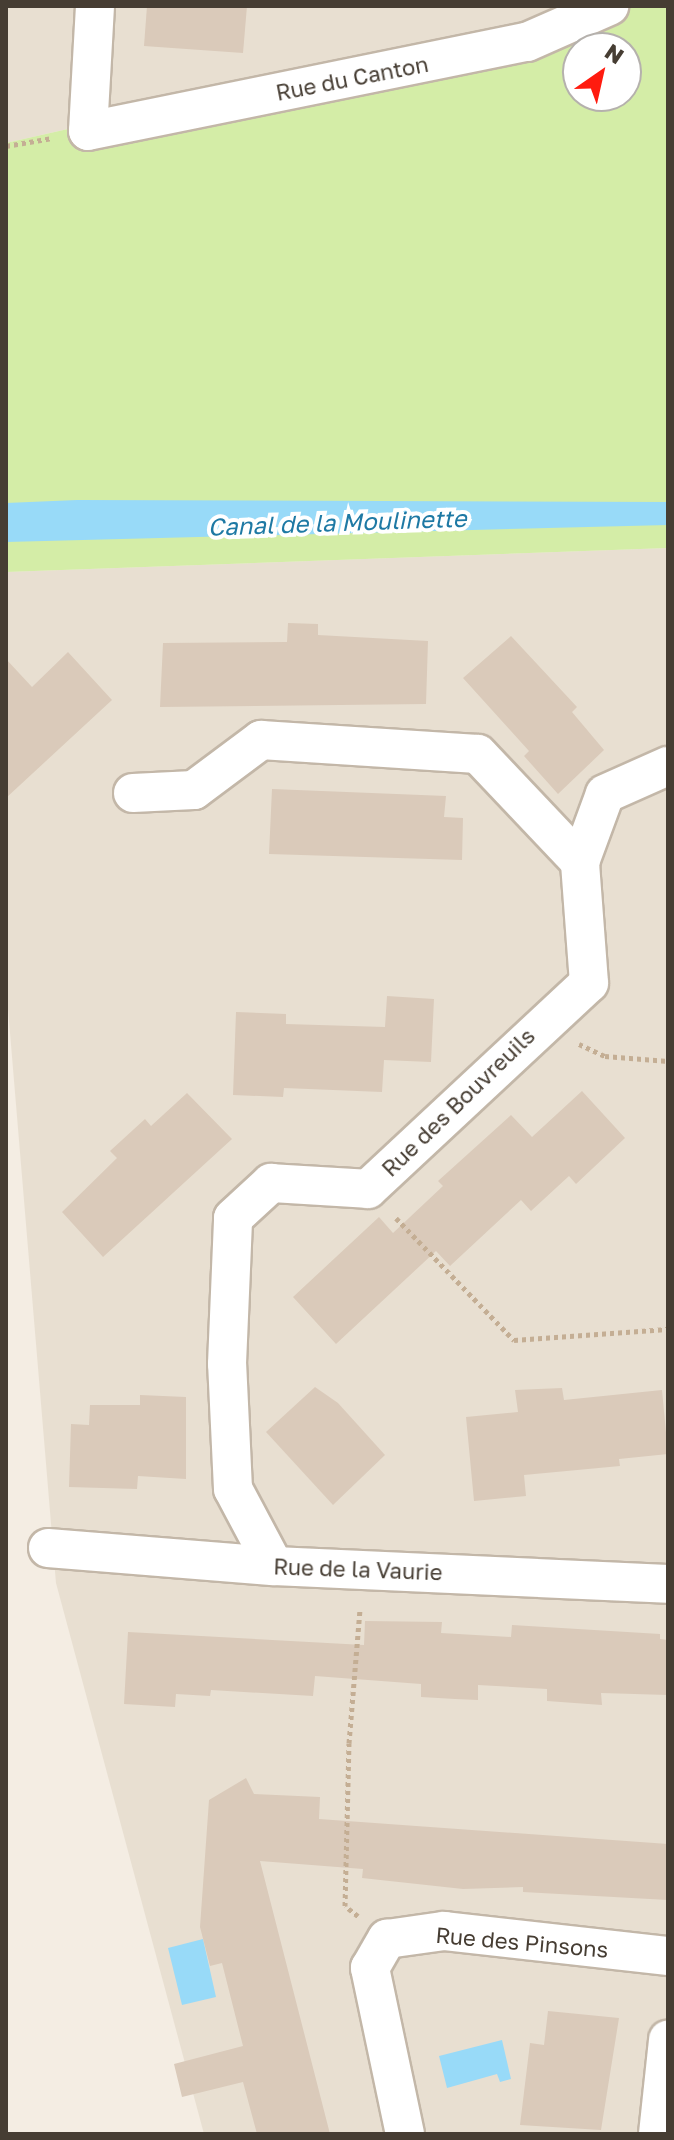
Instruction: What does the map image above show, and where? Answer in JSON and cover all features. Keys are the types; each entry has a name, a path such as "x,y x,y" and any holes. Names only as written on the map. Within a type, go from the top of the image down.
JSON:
{"street":[{"name":"Rue du Canton","path":"95,6 88,131 609,6"},
{"path":"133,793 194,790 261,740 478,754 580,862"},
{"name":"Rue des Bouvreuils","path":"274,1566 233,1489 227,1364 233,1218 271,1183 368,1189 538,1025 589,983 580,862 605,794 668,766"},
{"name":"Rue de la Vaurie","path":"48,1548 274,1566 668,1584"},
{"name":"Rue des Pinsons","path":"387,1939 444,1931 668,1956"},
{"path":"387,1939 370,1968 405,2134"},
{"path":"658,2134 668,2040"}],"path":[{"path":"538,1025 605,1056 668,1061"},
{"path":"368,1189 514,1340 668,1329"},
{"path":"363,1568 349,1743 345,1906 387,1939"}],"shaded area":[{"path":"6,6 613,6 6,143"},
{"path":"668,548 668,2134 204,2134 56,1583 6,985 6,572"}],"green space":[{"path":"613,6 668,6 668,548 6,572 6,143"}],"water":[{"name":"Canal de la Moulinette","path":"77,500 668,502 668,525 6,542 6,503"},
{"path":"203,1939 216,1997 182,2005 168,1948"},
{"path":"502,2040 511,2079 500,2082 497,2074 447,2088 439,2056"}],"building":[{"path":"147,6 247,6 243,53 144,46"},
{"path":"288,623 318,624 318,635 428,641 426,704 160,707 163,643 287,642"},
{"path":"511,636 577,707 572,712 604,750 558,794 524,756 529,751 463,678"},
{"path":"68,652 112,700 6,798 6,659 32,687"},
{"path":"272,789 446,796 444,817 463,818 462,860 269,854"},
{"path":"387,996 434,999 431,1062 384,1060 382,1092 284,1088 283,1097 233,1095 236,1012 286,1014 286,1024 385,1027"},
{"path":"582,1091 625,1138 576,1184 569,1176 531,1211 521,1200 450,1266 436,1251 336,1344 293,1297 379,1217 393,1233 443,1186 438,1181 511,1115 532,1137"},
{"path":"187,1093 232,1139 103,1257 62,1212 117,1158 110,1151 145,1119 151,1126"},
{"path":"315,1387 338,1403 385,1455 333,1505 266,1432"},
{"path":"562,1388 564,1400 662,1390 668,1454 619,1459 620,1466 524,1475 526,1496 474,1501 466,1417 518,1412 515,1390"},
{"path":"140,1395 186,1397 186,1479 138,1476 137,1489 69,1487 71,1424 89,1425 90,1405 140,1405"},
{"path":"365,1621 442,1622 441,1633 511,1637 512,1625 660,1634 660,1639 668,1640 668,1695 601,1693 602,1705 547,1701 547,1689 478,1685 478,1700 455,1699 421,1697 421,1684 315,1676 313,1696 211,1690 210,1696 176,1694 175,1707 124,1704 128,1632 364,1645"},
{"path":"246,1778 254,1794 320,1797 319,1819 668,1844 668,1900 523,1892 523,1887 463,1889 362,1878 363,1869 260,1861 330,2134 257,2134 243,2082 182,2097 174,2064 243,2046 222,1963 210,1966 200,1927 209,1800"},
{"path":"548,2011 619,2018 601,2130 520,2125 530,2043 544,2045"}]}
